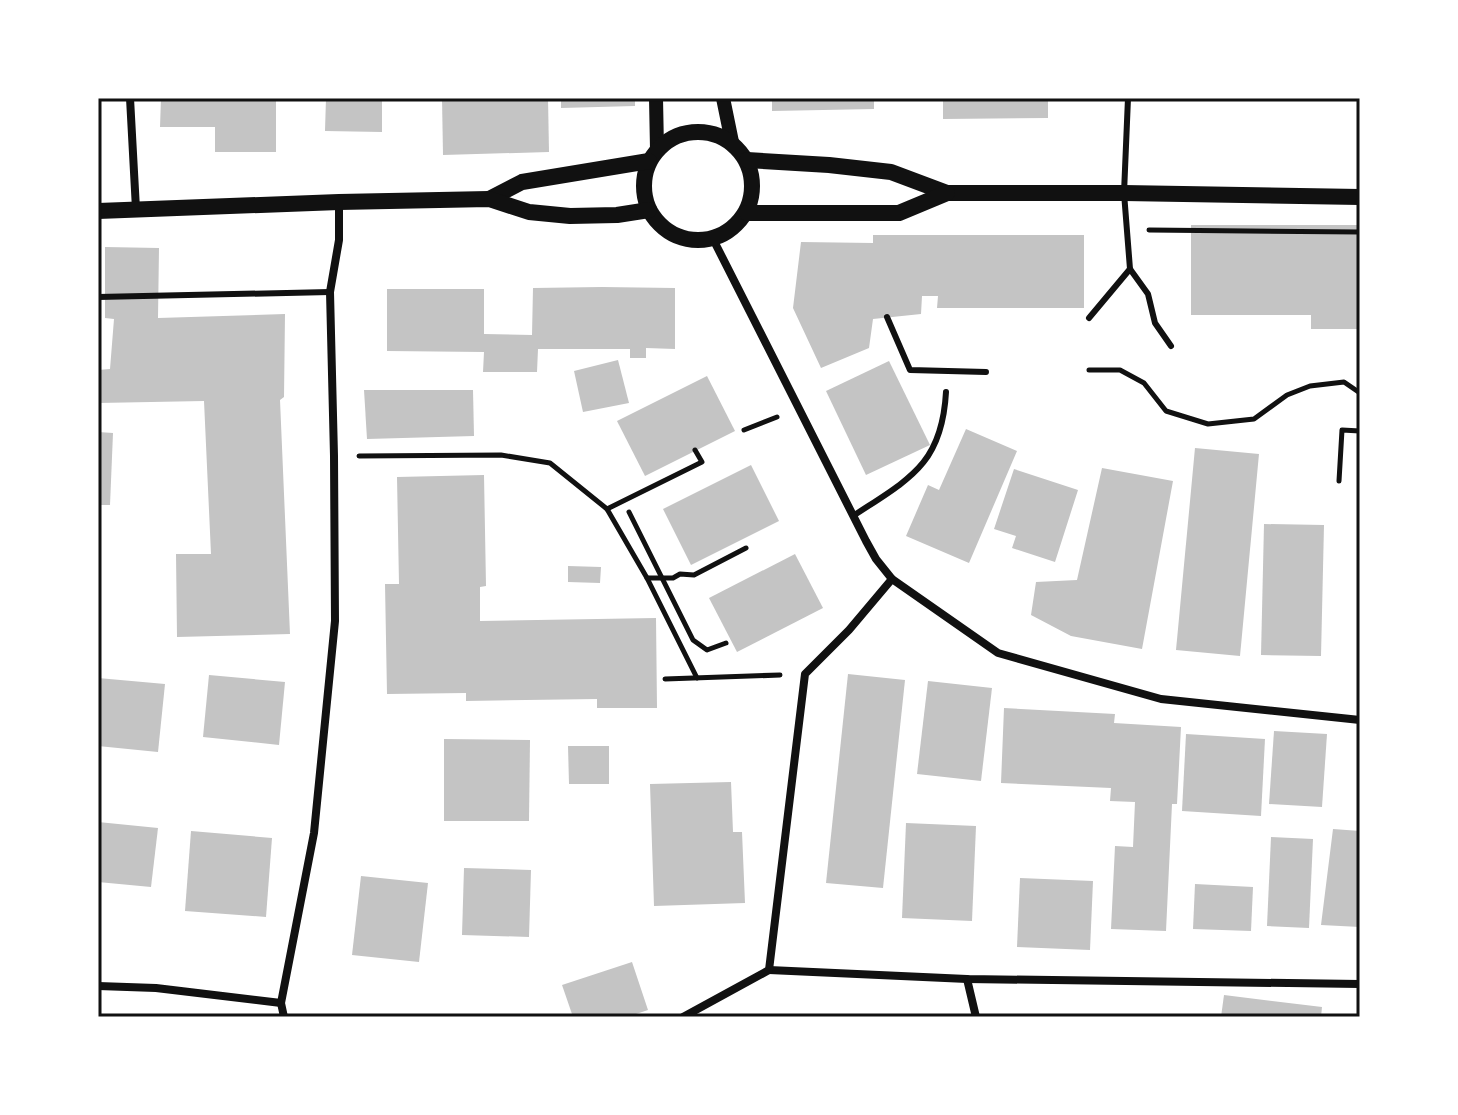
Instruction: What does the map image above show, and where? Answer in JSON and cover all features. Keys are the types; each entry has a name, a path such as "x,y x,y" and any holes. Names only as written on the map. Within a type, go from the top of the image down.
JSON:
{"main road":[{"path":"692,131 709,132 732,142 747,160 753,187 747,213 732,230 713,239 687,240 662,228 649,210 644,194 644,178 653,155 674,137 692,131"},
{"path":"489,199 522,182 653,155"},
{"path":"747,160 891,172 947,193 1360,197"},
{"path":"747,213 899,213 947,193"},
{"path":"98,211 489,199 529,212 570,216 617,215 649,210"}],"street":[{"path":"130,98 136,210"},
{"path":"653,155 656,98"},
{"path":"723,98 732,142"},
{"path":"284,1017 281,1003 314,833 334,637 330,292 339,240 339,202"},
{"path":"713,239 853,516 876,559 892,579 998,653 1161,699 1360,720"},
{"path":"769,970 805,674 849,630 892,579"},
{"path":"683,1017 769,970 967,979 1360,984"},
{"path":"967,979 976,1017"},
{"path":"98,986 156,988 281,1003"}],"lane":[{"path":"1128,98 1124,193 1130,269 1148,294 1155,323 1171,346"},
{"path":"1089,318 1130,269"},
{"path":"98,297 330,292"},
{"path":"887,317 910,370 986,372"},
{"path":"853,516 903,483 921,467 938,440 946,392"}],"path":[{"path":"1127,229 1360,232"},
{"path":"1089,370 1120,370 1144,383 1166,411 1208,424 1254,419 1287,395 1310,386 1344,382 1360,393"},
{"path":"744,430 798,409"},
{"path":"1339,481 1342,430 1360,431"},
{"path":"607,509 702,462 695,450"},
{"path":"334,456 501,455 550,463 607,509 650,578 697,678"},
{"path":"629,512 693,640 707,650 726,643"},
{"path":"650,578 694,575 746,548"},
{"path":"665,679 805,674"}],"building":[{"path":"161,98 276,98 276,152 215,152 215,127 160,127"},
{"path":"326,98 382,98 382,132 325,131"},
{"path":"442,98 548,98 549,152 443,155"},
{"path":"561,98 635,98 635,106 561,108"},
{"path":"772,98 874,98 874,109 772,111"},
{"path":"943,98 1048,98 1048,118 943,119"},
{"path":"1191,225 1360,225 1360,329 1311,329 1311,315 1191,315"},
{"path":"873,235 1084,235 1084,308 937,308 938,296 922,296 921,314 873,319 869,348 821,368 793,308 801,242 873,243"},
{"path":"105,247 159,248 158,318 285,314 284,397 280,400 290,634 177,637 176,554 211,554 204,401 98,403 98,370 110,369 114,319 105,318"},
{"path":"533,288 675,288 675,349 646,348 646,358 630,358 630,349 538,349 537,372 483,372 484,352 387,351 387,289 484,289 484,334 532,335"},
{"path":"618,360 629,403 583,412 574,371"},
{"path":"889,361 930,445 866,475 826,391"},
{"path":"707,376 735,431 645,476 617,421"},
{"path":"364,390 473,390 474,436 367,439"},
{"path":"966,429 1017,451 969,563 906,536 928,485 939,490"},
{"path":"98,432 113,433 110,505 98,505"},
{"path":"1195,448 1259,454 1240,656 1176,650"},
{"path":"751,465 779,521 691,565 663,509"},
{"path":"1102,468 1173,481 1142,649 1071,636 1031,615 1036,582 1077,580"},
{"path":"1014,469 1078,490 1055,562 1012,548 1016,536 994,529"},
{"path":"484,475 486,586 480,587 480,621 656,618 657,708 597,708 597,699 466,701 466,693 387,694 385,584 399,584 397,477"},
{"path":"1264,524 1324,525 1321,656 1261,655"},
{"path":"795,554 823,608 737,652 709,598"},
{"path":"568,566 601,567 600,583 568,582"},
{"path":"848,674 905,680 883,888 826,883"},
{"path":"209,675 285,682 279,745 203,737"},
{"path":"98,678 165,684 158,752 98,746"},
{"path":"928,681 992,688 981,781 917,774"},
{"path":"1004,708 1115,714 1114,723 1181,727 1177,804 1172,804 1166,931 1111,929 1115,846 1133,847 1135,802 1110,801 1111,788 1001,783"},
{"path":"1274,731 1327,734 1322,807 1269,804"},
{"path":"1186,734 1265,739 1261,816 1182,811"},
{"path":"444,739 530,740 529,821 444,821"},
{"path":"568,746 609,746 609,784 569,784"},
{"path":"731,782 733,832 742,832 745,903 654,906 650,784"},
{"path":"98,822 158,828 151,887 98,882"},
{"path":"906,823 976,826 972,921 902,918"},
{"path":"1333,829 1360,831 1360,927 1321,925"},
{"path":"191,831 272,838 266,917 185,911"},
{"path":"1271,837 1313,839 1309,928 1267,926"},
{"path":"464,868 531,870 529,937 462,935"},
{"path":"361,876 428,883 419,962 352,955"},
{"path":"1020,878 1093,881 1090,950 1017,947"},
{"path":"1195,884 1253,887 1251,931 1193,929"},
{"path":"632,962 648,1010 627,1017 573,1017 562,985"},
{"path":"1224,995 1322,1007 1321,1017 1221,1017"}]}
